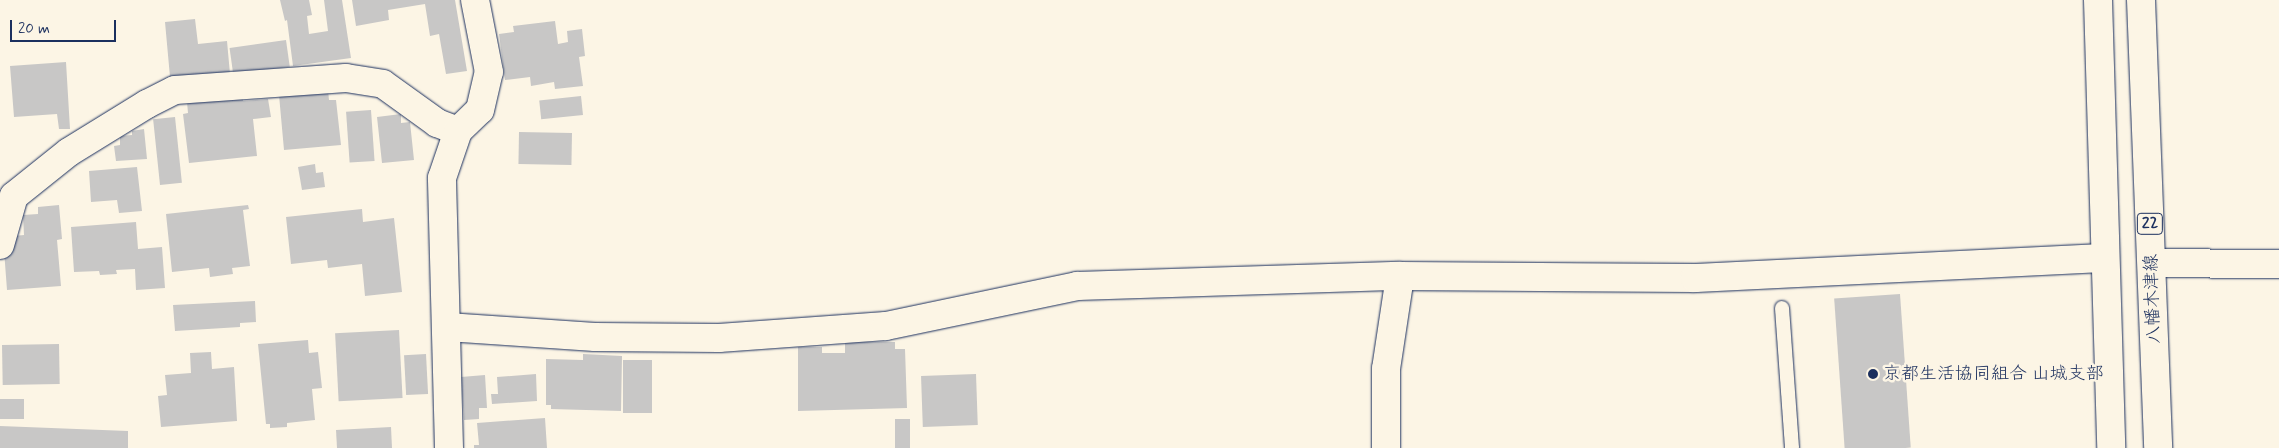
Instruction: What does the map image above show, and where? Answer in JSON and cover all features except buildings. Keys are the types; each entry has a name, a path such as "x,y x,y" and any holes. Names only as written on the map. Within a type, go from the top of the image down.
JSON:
{"street":[{"path":"449,448 442,178 458,131 480,110 489,72 475,0"},
{"path":"2098,0 2111,448"},
{"name":"八幡木津線","path":"2142,0 2158,448"},
{"path":"0,245 14,196 69,152 147,104 175,90 346,78 383,84 437,123 458,131"},
{"path":"447,327 595,337 719,338 886,326 1077,286 1400,276 1695,278 2104,258"},
{"path":"2152,263 2279,264"},
{"path":"1386,448 1386,369 1400,276"}],"lane":[{"path":"1782,308 1792,448"}],"place":[{"name":"京都生活協同組合 山城支部","path":"1873,374"}]}
